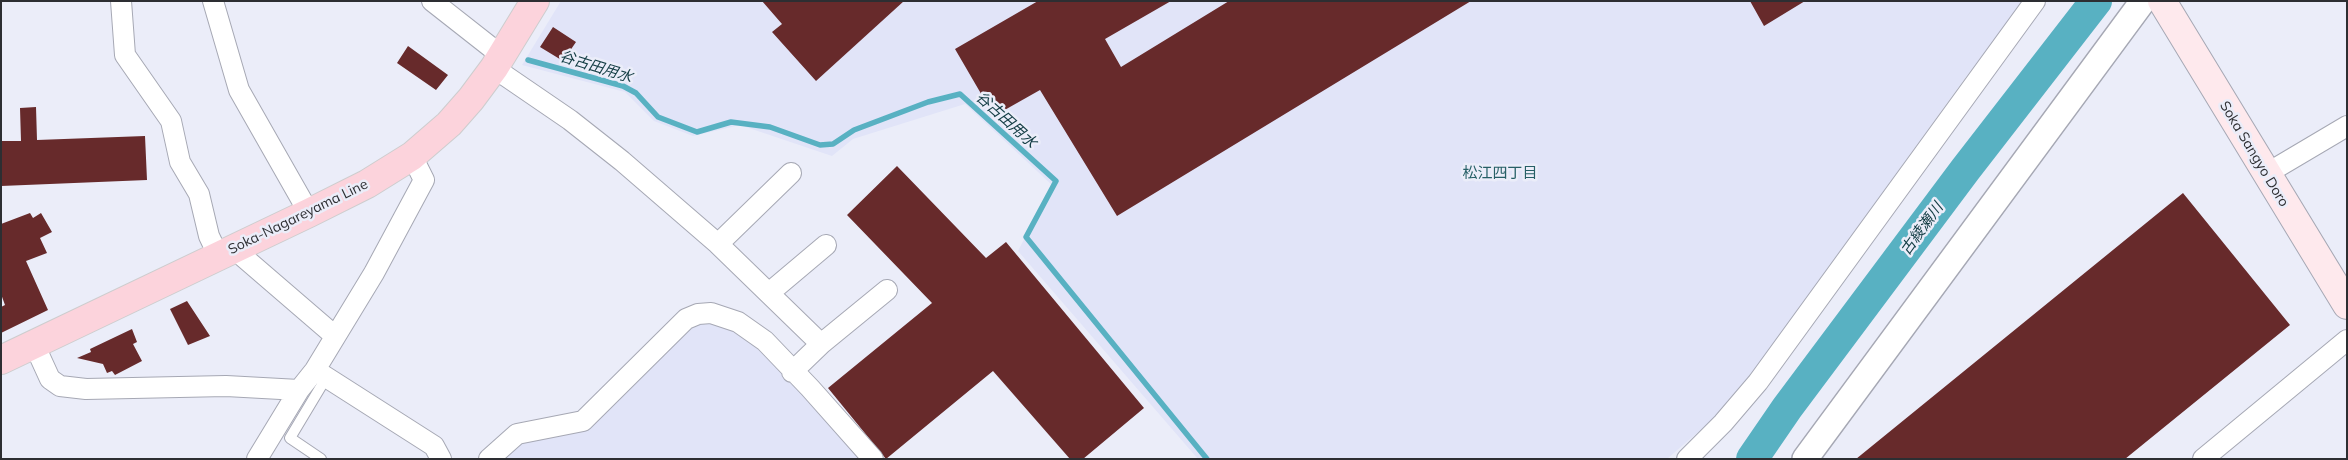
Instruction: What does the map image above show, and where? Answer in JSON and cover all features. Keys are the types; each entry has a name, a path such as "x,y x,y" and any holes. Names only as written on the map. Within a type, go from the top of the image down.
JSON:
{"main road":[{"name":"Soka-Nagareyama Line","path":"1,360 309,213 367,184 412,156 449,124 498,62 535,1"},
{"name":"Soka Sangyo Doro","path":"2162,1 2347,305"}],"street":[{"path":"122,1 125,55 171,121 180,162 199,194 209,236 226,253 335,336"},
{"path":"213,1 239,90 309,213"},
{"path":"432,1 498,62 622,161 718,244 821,344"},
{"path":"1687,459 1723,423 1758,382 2035,1"},
{"path":"1805,459 2143,1"},
{"path":"2266,174 2347,126"},
{"path":"257,459 299,390 320,374 335,336 374,273 424,180 412,156"},
{"path":"718,244 791,173"},
{"path":"769,294 826,245"},
{"path":"792,372 821,344 887,290"},
{"path":"489,459 517,434 583,421 686,319 698,314 711,313 738,322 765,341 792,372 810,388 872,459"},
{"path":"2203,459 2347,340"},
{"path":"34,344 50,379 60,386 86,389 226,386 299,390"},
{"path":"320,374 434,446 441,459"}],"lane":[{"path":"320,374 290,438 321,459"}],"shaded area":[{"path":"561,1 2024,1 1968,74 1729,405 1667,459 1198,459 1018,251 1052,185 965,104 853,139 832,156 740,125 693,136 654,121 625,92 522,65"},
{"path":"703,322 717,322 742,334 800,389 862,459 500,459 518,440 583,430 690,326"}],"building":[{"path":"762,1 904,1 816,81 772,32 782,24"},
{"path":"1038,1 1171,1 1105,39 1121,67 1229,1 1471,1 1117,216 1040,90 994,116 955,49"},
{"path":"1750,1 1805,1 1764,26"},
{"path":"553,27 576,42 563,61 540,47"},
{"path":"408,46 448,75 436,90 397,63"},
{"path":"36,107 37,140 145,136 147,180 1,186 1,141 21,141 20,108"},
{"path":"897,166 986,258 1006,242 1144,408 1083,459 1070,459 993,371 886,459 828,388 932,303 847,215"},
{"path":"2183,193 2290,325 2125,459 1856,459"},
{"path":"30,213 33,218 41,213 52,232 40,238 47,253 26,261 48,310 1,333 1,307 5,305 1,294 1,224"},
{"path":"187,301 210,336 188,345 170,309"},
{"path":"132,329 137,342 133,344 142,361 115,375 112,371 107,373 103,364 77,358 91,352 90,349"}],"waterway":[{"name":"古綾瀬川","path":"1752,459 1787,408 1965,170 2096,1"},
{"name":"谷古田用水","path":"528,60 623,86 636,93 658,117 697,132 731,122 770,127 820,145 833,144 854,130 928,102 960,94 1056,181 1026,237 1207,459"}],"district":[{"name":"松江四丁目","path":"1500,173"}]}
